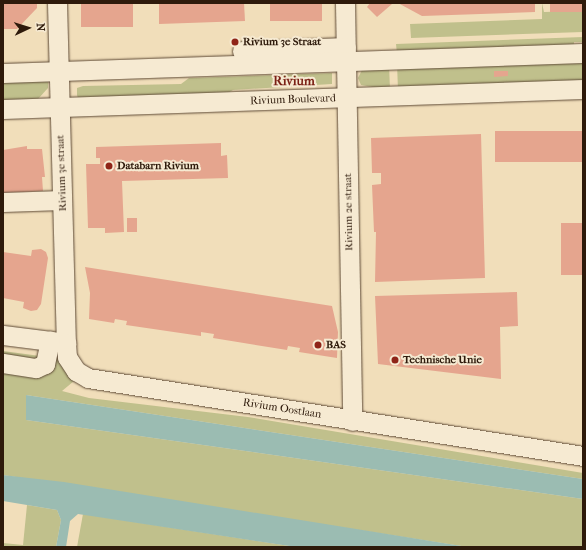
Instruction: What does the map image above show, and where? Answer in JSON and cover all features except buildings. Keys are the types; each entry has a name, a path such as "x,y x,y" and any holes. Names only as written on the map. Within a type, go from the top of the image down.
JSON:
{"street":[{"name":"Rivium 3e straat","path":"57,3 62,200 58,342"},
{"name":"Rivium 2e straat","path":"345,3 352,421"},
{"path":"3,72 59,65 346,54 583,53"},
{"path":"3,61 59,65"},
{"name":"Rivium Boulevard","path":"3,109 583,89"},
{"path":"3,202 62,200"},
{"path":"3,335 58,342 45,364 36,368 3,363"},
{"name":"Rivium Oostlaan","path":"58,342 76,371 88,378 352,421 583,456"}],"green space":[{"path":"542,3 544,12 583,11 583,32 411,38 410,24 542,19"},
{"path":"583,37 583,42 574,42 574,48 397,54 396,44"},
{"path":"583,58 583,84 398,90 397,64","holes":["494,71 508,71 508,76 494,76"]},
{"path":"389,64 390,90 361,85 358,78 362,70"},
{"path":"332,73 332,84 233,90 224,95 79,101 77,95 77,88 83,86 181,84 189,78"},
{"path":"44,80 48,82 48,88 38,99 3,101 3,81"},
{"path":"3,351 40,356 36,363 3,359"},
{"path":"54,354 74,381 62,391 89,398 248,417 583,473 583,479 26,395 26,420 583,499 583,547 468,547 3,475 3,369"},
{"path":"27,505 57,510 61,520 56,547 3,547 3,543 23,545"},
{"path":"83,514 296,547 77,547"}],"water":[{"path":"26,395 583,479 583,499 26,420"},
{"path":"3,475 64,482 468,547 296,547 78,514 70,521 66,547 56,547 61,520 57,510 3,501"}],"place":[{"name":"Rivium 3e Straat","path":"235,42"},
{"name":"Databarn Rivium","path":"109,166"},
{"name":"BAS","path":"318,345"},
{"name":"Technische Unie","path":"395,360"}],"district":[{"name":"Rivium","path":"294,81"}]}
